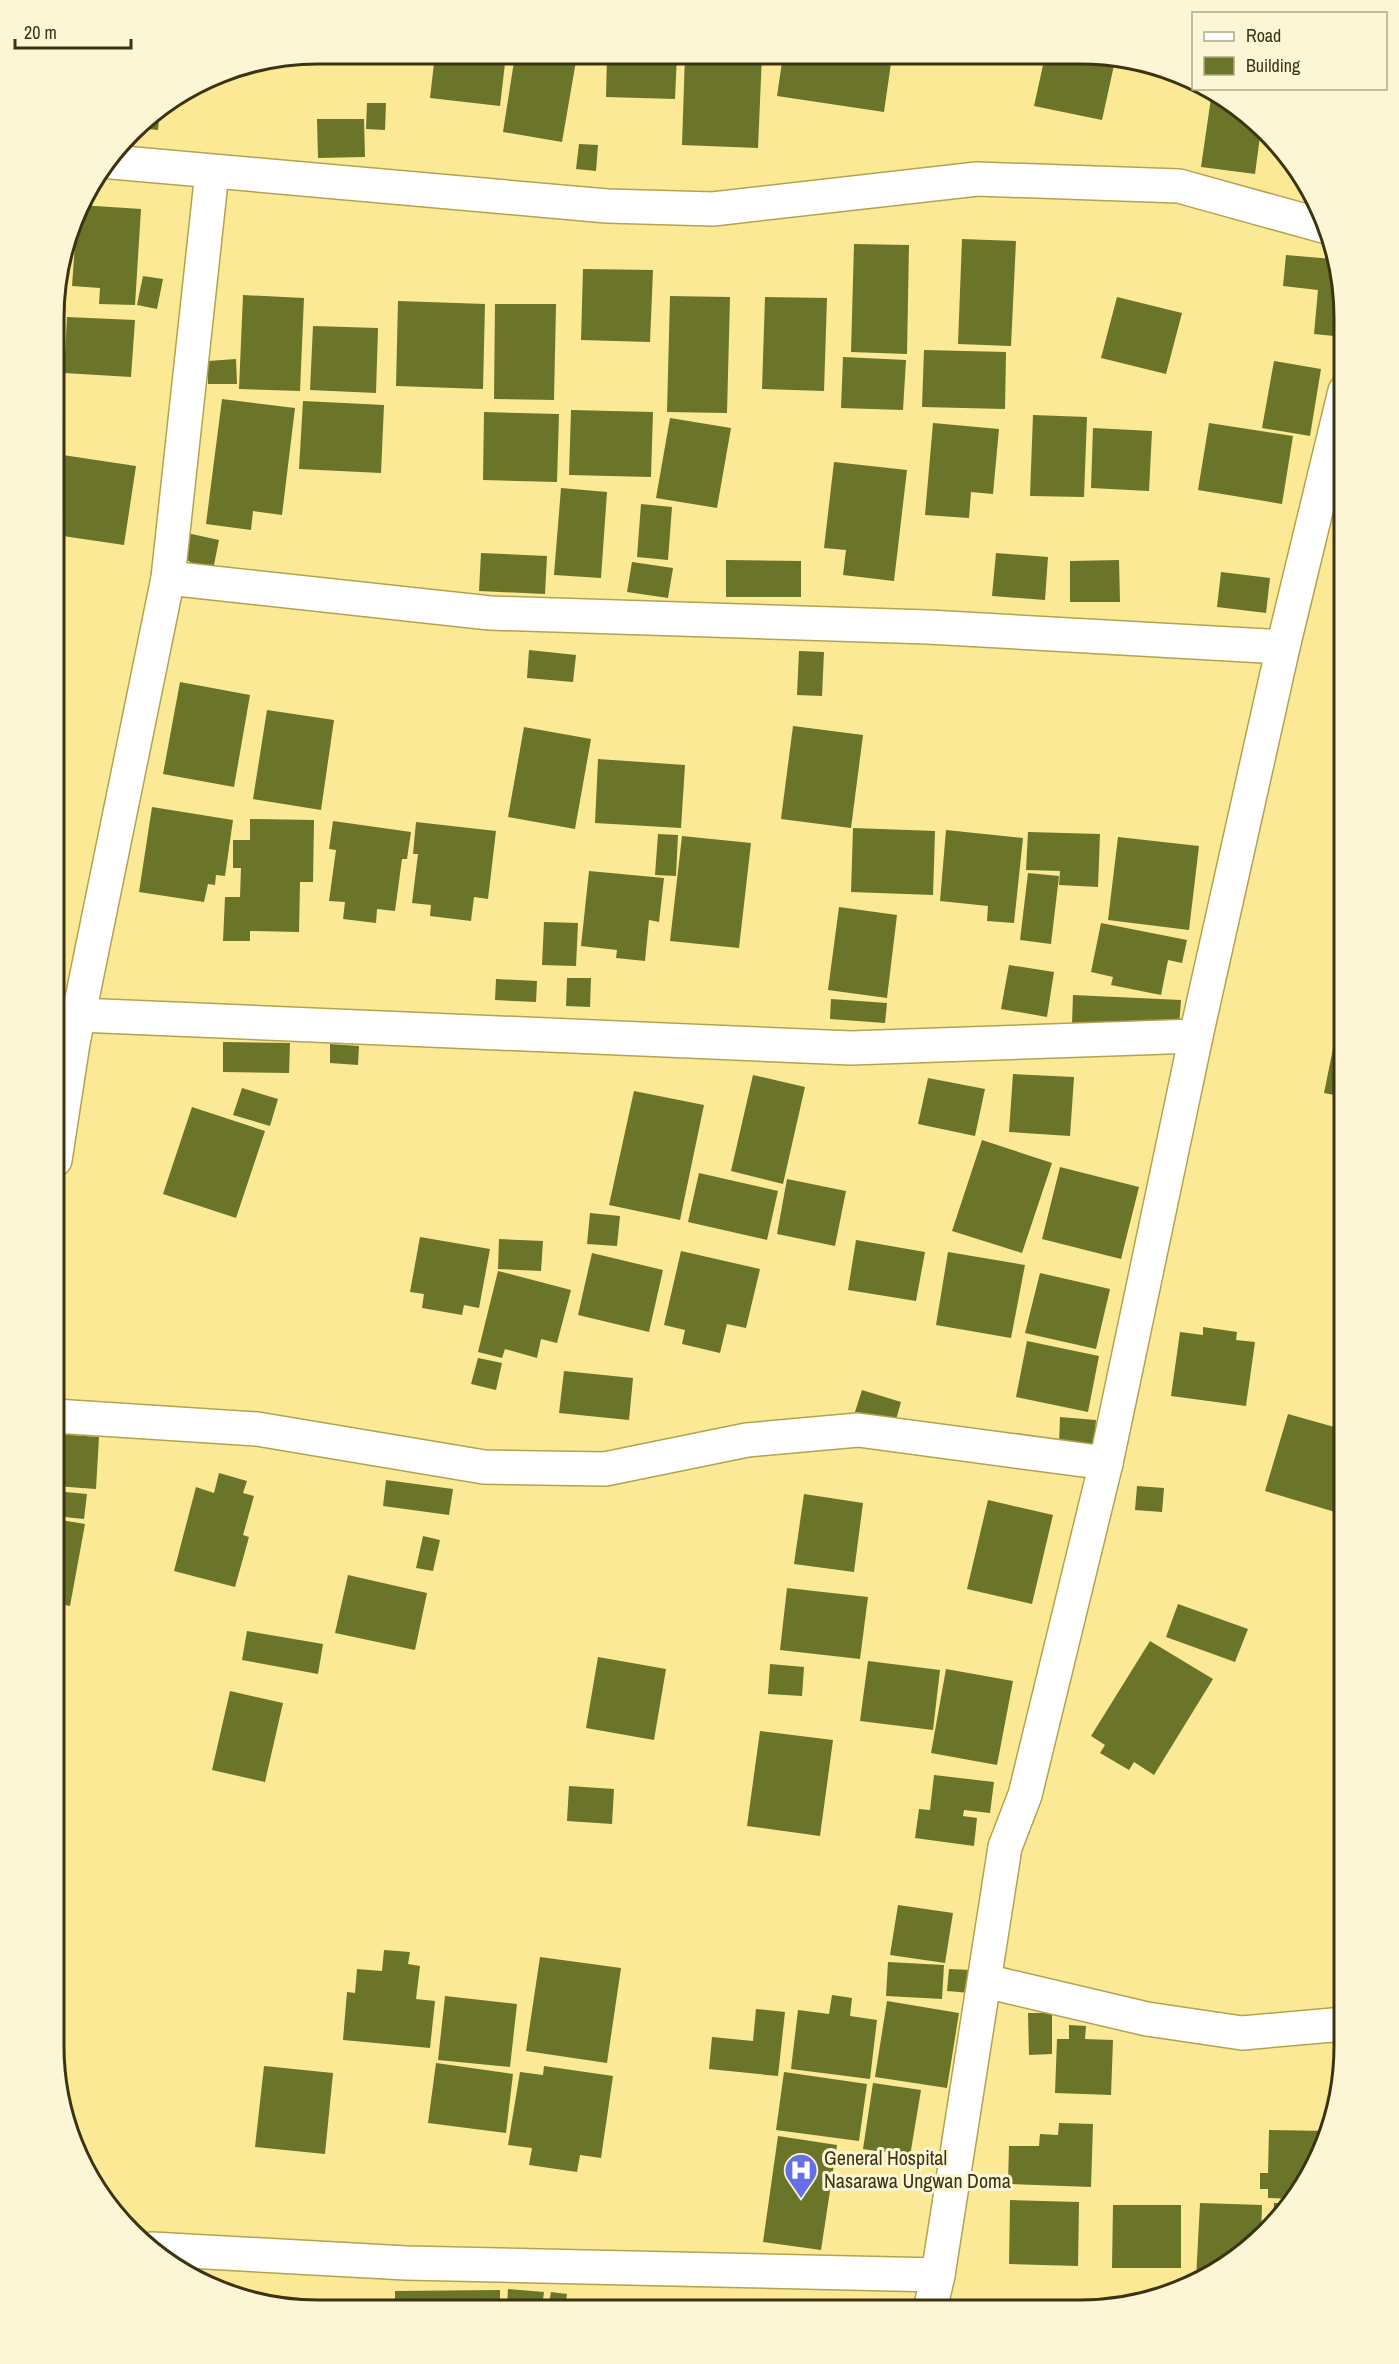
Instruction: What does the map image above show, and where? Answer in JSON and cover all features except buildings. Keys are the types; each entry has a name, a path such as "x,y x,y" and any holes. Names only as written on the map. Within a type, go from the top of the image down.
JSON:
{"street":[{"path":"118,163 607,206 713,209 977,179 1179,186 1316,224"},
{"path":"64,1050 67,1013 168,578 212,172"},
{"path":"932,2300 1005,1847 1024,1795 1106,1463 1196,1036 1283,647 1334,436"},
{"path":"168,578 489,613 928,627 1283,647"},
{"path":"67,1013 851,1048 1196,1036"},
{"path":"64,1417 257,1429 484,1467 605,1469 747,1440 858,1430 1106,1463"},
{"path":"985,1981 1147,2019 1242,2033 1334,2025"},
{"path":"168,2250 406,2262 938,2275"}],"place":[{"name":"General Hospital Nasarawa Ungwan Doma","path":"801,2199"}]}
